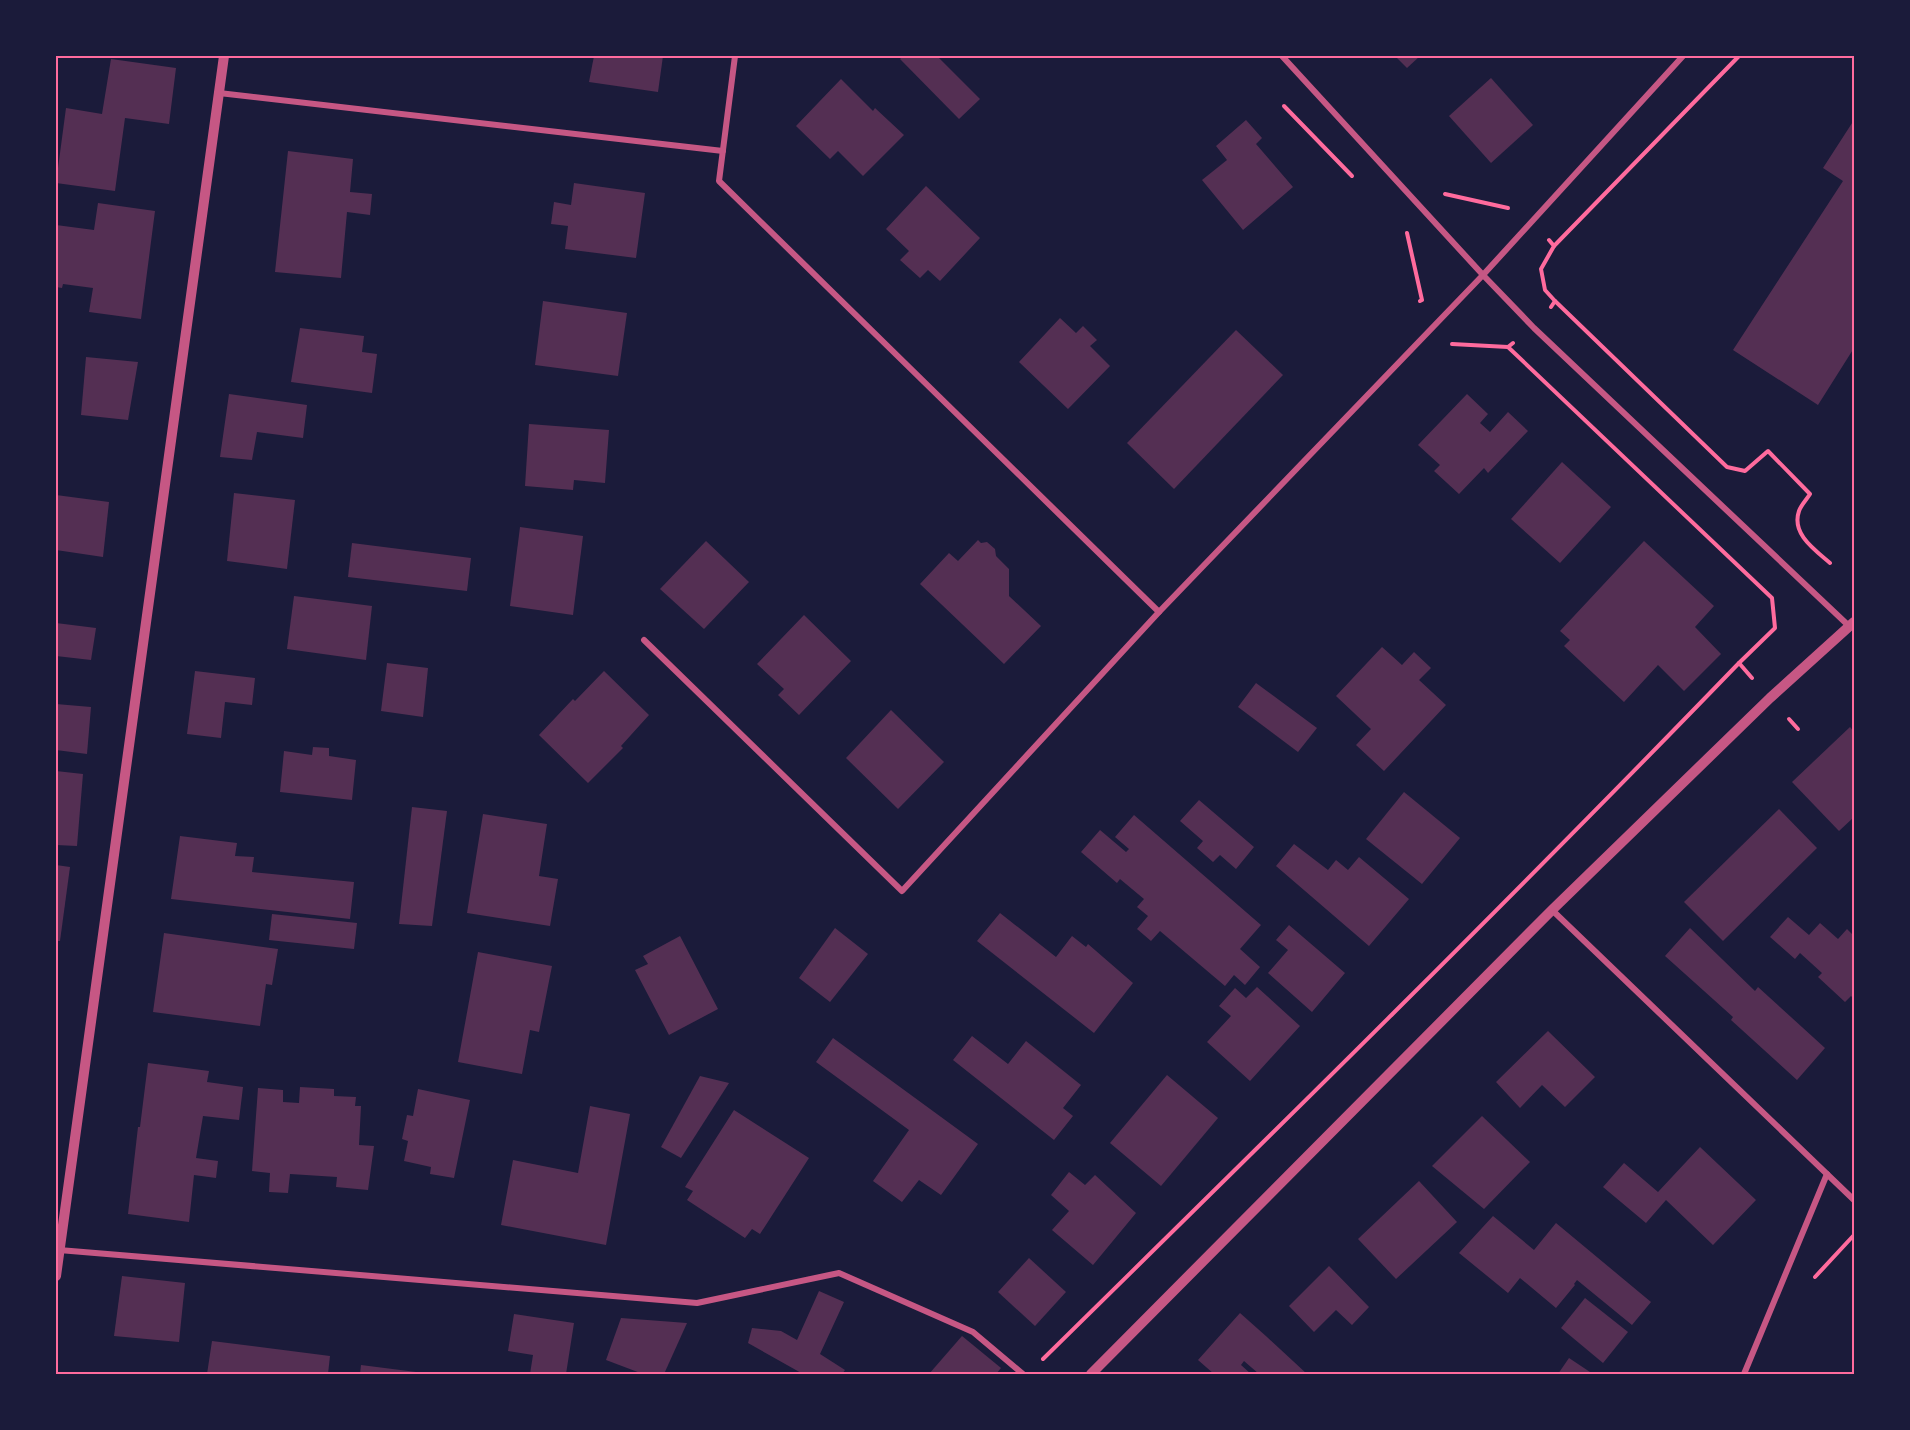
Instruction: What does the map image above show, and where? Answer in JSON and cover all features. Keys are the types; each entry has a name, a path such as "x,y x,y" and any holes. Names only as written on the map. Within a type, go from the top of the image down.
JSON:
{"street":[{"path":"56,1276 224,56"},
{"path":"735,56 719,181 1159,612"},
{"path":"1090,1374 1552,910 1770,698 1852,624 1534,328 1282,56"},
{"path":"644,640 903,891 1159,612 1483,275 1683,56"},
{"path":"219,93 723,150"},
{"path":"1552,910 1854,1200"},
{"path":"1744,1374 1827,1174"},
{"path":"59,1250 697,1303 839,1273 973,1332 1023,1374"}],"path":[{"path":"1554,246 1739,56"},
{"path":"1284,106 1358,181"},
{"path":"1407,231 1422,300 1412,310 1454,345 1508,347"},
{"path":"1036,1366 1318,1090 1581,826 1738,663 1798,729"}],"building":[{"path":"594,56 663,56 658,92 589,82"},
{"path":"903,56 937,56 980,99 959,119 900,59"},
{"path":"1395,56 1420,56 1407,68"},
{"path":"111,59 176,68 169,124 125,118 115,191 56,183 66,108 102,114"},
{"path":"1491,78 1533,125 1491,163 1449,116"},
{"path":"841,79 873,111 875,108 904,135 863,176 838,151 830,159 796,126"},
{"path":"1246,120 1262,138 1256,144 1293,187 1243,230 1202,180 1227,160 1216,146"},
{"path":"1854,120 1854,348 1818,405 1733,350 1843,181 1823,168"},
{"path":"288,151 353,159 350,192 372,194 370,215 347,212 341,278 275,272"},
{"path":"574,183 645,193 636,258 565,249 568,226 551,224 554,202 571,205"},
{"path":"926,186 980,238 940,281 928,270 920,278 900,260 909,251 886,229"},
{"path":"98,203 155,211 141,319 89,312 93,288 63,284 62,288 56,287 56,225 94,230"},
{"path":"543,301 627,313 618,376 535,365"},
{"path":"1060,318 1076,333 1083,326 1097,340 1090,346 1110,366 1068,409 1019,362"},
{"path":"300,328 364,336 362,352 377,354 372,393 291,382"},
{"path":"1236,330 1283,375 1174,489 1127,443"},
{"path":"86,357 138,362 128,420 81,415"},
{"path":"229,394 307,405 303,438 257,432 252,460 220,457"},
{"path":"1467,394 1488,414 1480,423 1490,432 1508,412 1528,431 1488,473 1484,468 1459,494 1434,471 1440,465 1418,445"},
{"path":"529,424 609,430 605,483 574,480 573,490 525,486"},
{"path":"1562,462 1611,507 1560,563 1511,519"},
{"path":"234,493 295,500 287,569 227,561"},
{"path":"56,495 109,502 103,557 56,550"},
{"path":"520,527 583,536 573,615 510,606"},
{"path":"978,540 981,543 987,542 995,549 996,556 1009,569 1009,596 1041,626 1004,664 920,584 949,553 958,561"},
{"path":"706,541 749,582 704,629 660,589"},
{"path":"1644,541 1714,606 1695,627 1721,654 1684,691 1658,665 1624,702 1564,646 1570,640 1560,631"},
{"path":"352,543 471,558 467,591 348,577"},
{"path":"294,596 372,606 366,660 287,649"},
{"path":"804,615 851,661 799,715 778,695 784,689 757,664"},
{"path":"56,623 96,628 91,660 56,656"},
{"path":"1382,647 1402,665 1414,652 1431,668 1419,680 1446,705 1384,771 1356,745 1371,729 1336,696"},
{"path":"387,663 428,668 423,717 381,711"},
{"path":"195,671 255,678 252,705 225,702 221,738 187,734"},
{"path":"604,671 649,715 621,746 623,748 588,783 539,735"},
{"path":"1256,683 1317,728 1298,752 1238,707"},
{"path":"56,704 91,707 87,754 56,750"},
{"path":"891,710 944,762 898,809 846,758"},
{"path":"1850,727 1854,732 1854,817 1839,831 1792,782"},
{"path":"313,747 329,748 329,756 356,760 352,800 280,792 284,751 312,755"},
{"path":"56,771 83,774 77,846 56,845"},
{"path":"1404,792 1460,838 1422,884 1366,839"},
{"path":"1199,800 1254,847 1236,869 1220,855 1213,862 1197,848 1203,841 1180,821"},
{"path":"412,807 447,811 432,926 399,924"},
{"path":"1779,809 1817,848 1723,941 1684,902"},
{"path":"483,814 547,824 539,876 558,879 550,926 467,913"},
{"path":"1134,815 1261,925 1240,949 1260,967 1245,985 1234,975 1225,986 1160,931 1151,941 1137,929 1148,916 1137,907 1144,899 1120,879 1117,883 1081,852 1100,830 1126,852 1129,849 1115,837"},
{"path":"180,836 237,843 235,856 254,857 252,872 354,882 350,919 171,899"},
{"path":"1294,844 1328,870 1336,860 1348,870 1359,857 1409,899 1369,946 1276,866"},
{"path":"56,865 70,867 60,941 56,941"},
{"path":"1000,913 1056,957 1072,936 1086,947 1088,944 1133,983 1094,1033 977,941"},
{"path":"272,914 357,923 354,949 269,940"},
{"path":"1788,917 1809,935 1820,923 1838,939 1847,929 1854,936 1854,999 1851,996 1845,1002 1818,977 1822,973 1800,953 1795,959 1770,937"},
{"path":"1289,925 1345,973 1312,1012 1268,973 1288,950 1276,940"},
{"path":"835,928 868,954 830,1002 799,978"},
{"path":"1690,928 1755,991 1758,987 1825,1048 1797,1080 1731,1020 1733,1017 1665,956"},
{"path":"164,933 278,949 272,985 266,984 260,1026 153,1012"},
{"path":"680,936 718,1009 669,1035 635,970 648,964 643,956"},
{"path":"478,952 552,966 539,1032 530,1030 522,1074 458,1062"},
{"path":"1257,987 1300,1026 1250,1081 1207,1042 1231,1016 1219,1006 1235,988 1246,998"},
{"path":"1548,1031 1595,1077 1565,1107 1542,1085 1520,1108 1496,1082"},
{"path":"972,1036 1008,1064 1026,1041 1081,1085 1063,1108 1073,1116 1054,1140 953,1060"},
{"path":"833,1038 978,1144 941,1195 919,1180 902,1202 873,1181 909,1130 816,1062"},
{"path":"148,1063 209,1071 207,1082 243,1087 239,1120 203,1116 196,1158 218,1161 216,1178 194,1175 189,1222 128,1214"},
{"path":"1167,1075 1218,1118 1161,1186 1110,1143"},
{"path":"700,1076 729,1083 681,1158 661,1147"},
{"path":"300,1087 334,1089 334,1096 356,1097 355,1106 361,1106 359,1145 374,1146 368,1190 336,1187 337,1177 290,1174 288,1193 269,1192 270,1173 252,1171 258,1088 283,1090 283,1102 299,1103"},
{"path":"418,1089 470,1100 454,1178 430,1174 431,1167 404,1161 408,1141 402,1139 407,1115 413,1116"},
{"path":"590,1106 630,1114 606,1245 501,1225 513,1160 578,1173"},
{"path":"734,1110 809,1158 760,1234 752,1229 745,1238 687,1200 693,1191 685,1187"},
{"path":"1482,1116 1530,1162 1484,1209 1432,1166"},
{"path":"1700,1147 1756,1200 1713,1245 1666,1200 1646,1223 1603,1187 1624,1163 1658,1192"},
{"path":"1069,1172 1085,1185 1095,1175 1136,1213 1093,1265 1052,1230 1069,1211 1051,1195"},
{"path":"1419,1181 1457,1222 1396,1279 1358,1239"},
{"path":"1493,1216 1534,1250 1556,1223 1651,1302 1632,1325 1577,1280 1556,1308 1520,1278 1508,1293 1459,1253"},
{"path":"1029,1258 1066,1292 1035,1326 998,1292"},
{"path":"1329,1266 1369,1307 1352,1325 1336,1310 1314,1332 1289,1306"},
{"path":"122,1276 185,1283 179,1342 114,1336"},
{"path":"819,1291 844,1302 820,1354 845,1370 842,1374 803,1374 748,1343 752,1328 781,1331 797,1340"},
{"path":"1585,1298 1628,1332 1603,1363 1561,1328"},
{"path":"1240,1313 1307,1374 1259,1374 1244,1361 1241,1365 1251,1374 1214,1374 1198,1360"},
{"path":"514,1314 574,1323 566,1374 530,1374 533,1355 508,1351"},
{"path":"621,1318 687,1323 664,1374 643,1374 606,1360"},
{"path":"962,1336 1001,1368 996,1374 929,1374"},
{"path":"212,1341 330,1356 328,1374 207,1374"},
{"path":"1569,1358 1593,1374 1558,1374"},
{"path":"361,1365 424,1373 424,1374 360,1374"}]}
